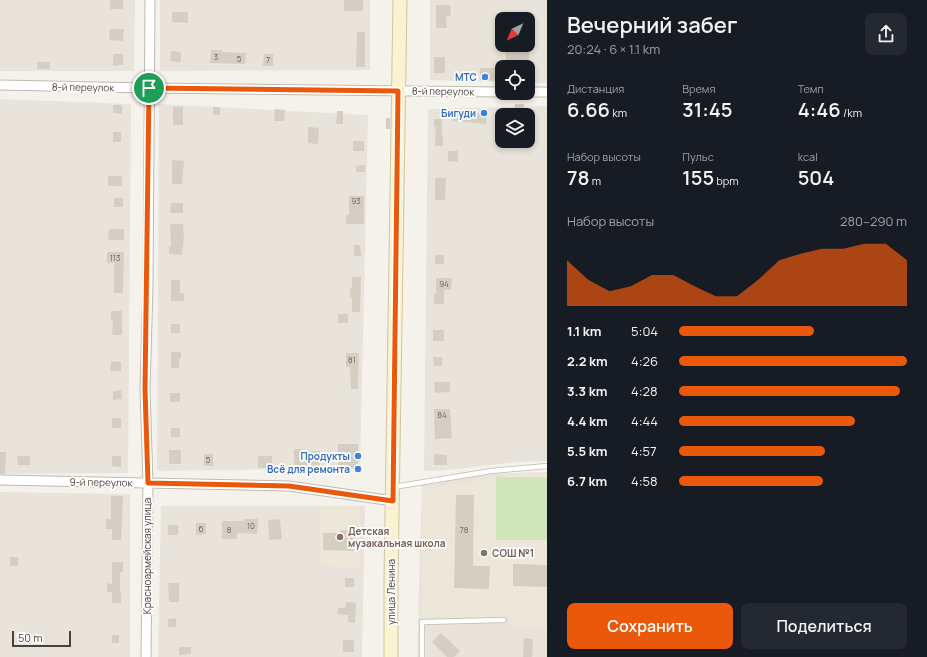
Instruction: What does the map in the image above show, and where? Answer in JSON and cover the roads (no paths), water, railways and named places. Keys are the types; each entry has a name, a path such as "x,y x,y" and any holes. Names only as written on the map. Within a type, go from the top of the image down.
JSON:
{"street":[{"name":"Красноармейская улица","path":"146,657 148,483 145,389 150,0"},
{"name":"улица Ленина","path":"391,657 400,0"},
{"name":"8-й переулок","path":"0,85 495,92"},
{"path":"535,92 547,92"},
{"name":"9-й переулок","path":"0,480 289,486 393,501"}],"lane":[{"path":"393,488 491,472 547,466"},
{"path":"422,657 422,622 504,620"}],"place":[{"name":"МТС","path":"485,77"},
{"name":"Бигуди","path":"484,113"},
{"name":"Продукты","path":"358,456"},
{"name":"Всё для ремонта","path":"358,469"},
{"name":"Детская музакальная школа","path":"340,537"},
{"name":"СОШ №1","path":"484,553"}]}
